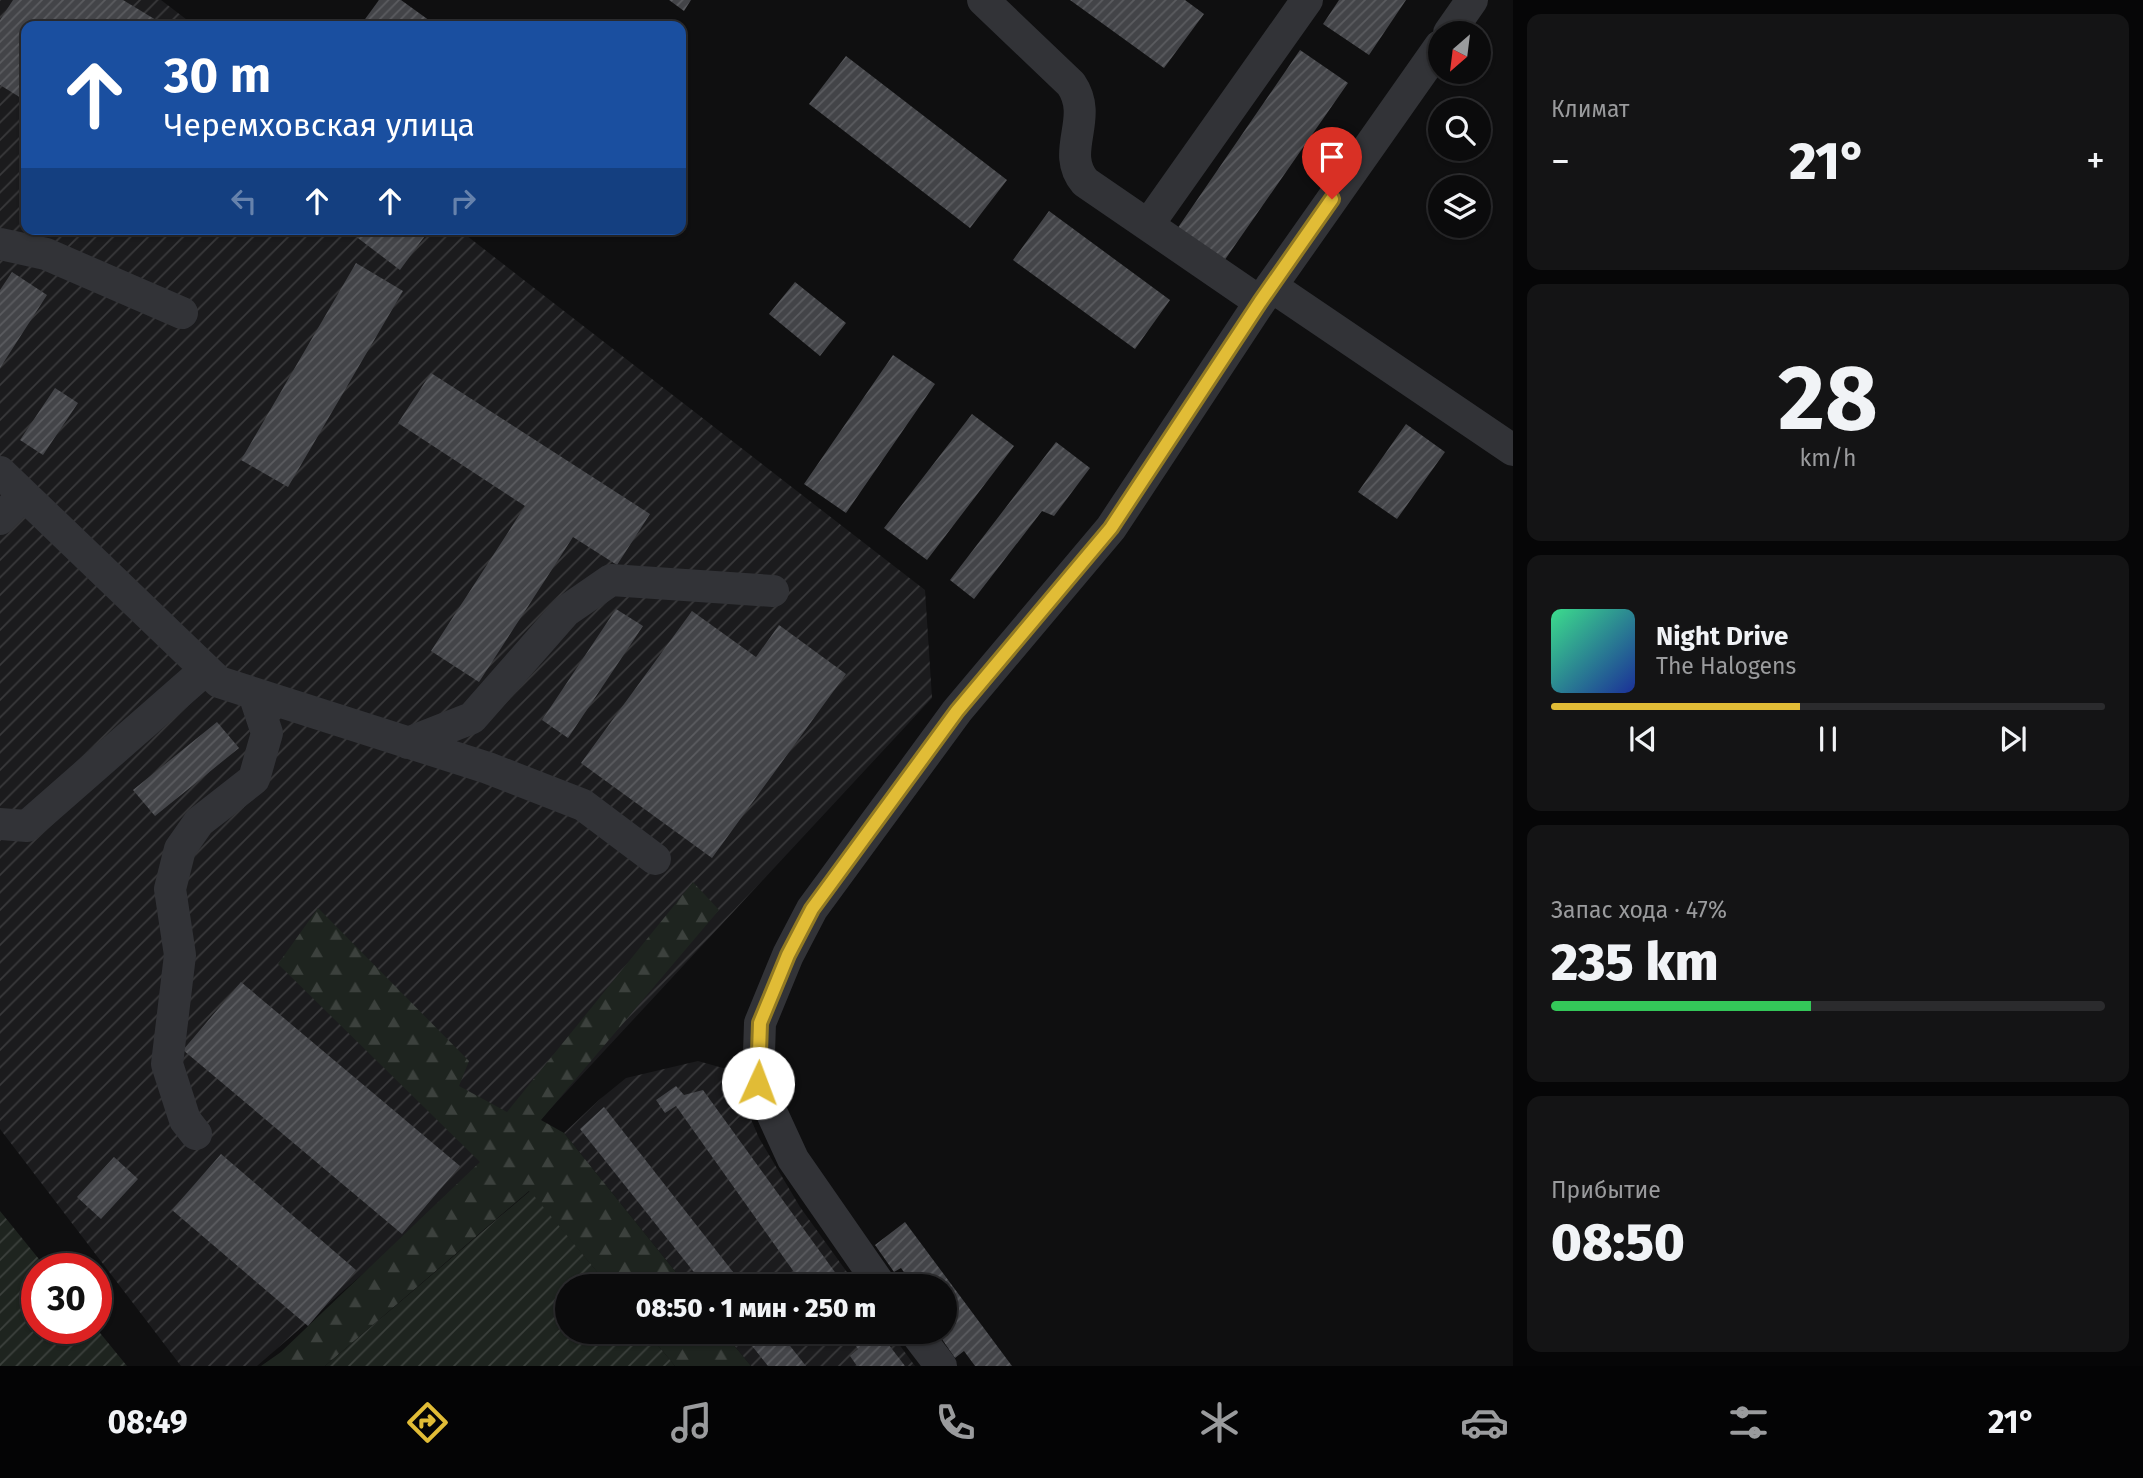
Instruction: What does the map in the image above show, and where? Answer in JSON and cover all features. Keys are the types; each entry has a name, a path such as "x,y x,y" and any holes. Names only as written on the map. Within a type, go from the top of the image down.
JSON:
{"street":[{"path":"983,0 1072,84 1079,96 1081,107 1074,160 1076,172 1085,182 1148,225 1266,294 1513,450"},
{"path":"1148,225 1307,0"},
{"path":"1457,21 1472,0"},
{"path":"873,1274 793,1159 758,1083 760,1023 788,955 812,909 957,711 1111,528 1266,294 1428,63"},
{"path":"0,244 46,254 183,313"},
{"path":"0,472 219,682 488,768 583,805 655,859"},
{"path":"0,519 24,495"},
{"path":"408,743 472,718 566,611 611,580 773,591"},
{"path":"0,824 27,826 205,670"},
{"path":"196,1134 185,1120 167,1064 180,955 170,889 180,849 199,822 254,779 267,733 254,694"},
{"path":"924,1344 941,1366"}],"shaded area":[{"path":"0,0 161,0 188,21 21,21 21,235 466,235 925,590 932,698 540,1120 257,1366 181,1366 112,1276 112,1253 95,1253 0,1129"},
{"path":"698,1061 730,1070 759,1138 800,1207 848,1274 677,1274 564,1133 626,1078"},
{"path":"733,1344 899,1344 915,1366 751,1366"}],"green space":[{"path":"693,882 719,910 541,1120 564,1133 677,1274 599,1274 529,1191 325,1366 261,1366 281,1352 480,1162 278,964 318,908 469,1061 459,1086 507,1112"},
{"path":"530,1191 599,1274 555,1274 555,1344 657,1344 675,1366 325,1366"},
{"path":"0,1211 34,1253 21,1253 21,1344 109,1344 127,1366 0,1366"},
{"path":"657,1344 733,1344 751,1366 675,1366"}],"building":[{"path":"13,0 123,0 158,21 21,21 21,98 0,85 0,20"},
{"path":"379,0 401,0 430,21 364,21"},
{"path":"669,0 691,0 684,11"},
{"path":"1070,0 1185,0 1204,14 1164,68"},
{"path":"1339,0 1406,0 1369,55 1323,24"},
{"path":"1300,50 1348,83 1224,261 1177,229"},
{"path":"846,56 1007,180 970,228 809,104"},
{"path":"1049,211 1170,300 1135,349 1013,260"},
{"path":"354,235 426,235 400,270"},
{"path":"356,263 403,291 288,487 241,460"},
{"path":"12,272 47,295 0,368 0,290"},
{"path":"795,282 846,323 820,356 769,314"},
{"path":"893,355 935,384 846,513 804,484"},
{"path":"431,373 650,514 617,565 573,537 479,682 431,651 525,506 398,423"},
{"path":"55,388 78,403 43,455 20,440"},
{"path":"972,414 1014,446 927,560 884,528"},
{"path":"1406,424 1445,452 1397,519 1358,492"},
{"path":"1056,442 1090,468 1054,516 1042,511 974,599 950,580"},
{"path":"616,609 643,626 568,738 542,720"},
{"path":"692,611 756,657 779,625 846,674 712,858 581,763"},
{"path":"217,722 239,748 155,816 133,790"},
{"path":"241,982 460,1166 402,1234 183,1050"},
{"path":"676,1086 684,1095 703,1090 836,1274 795,1274 676,1106 665,1113 656,1100"},
{"path":"604,1107 735,1274 695,1274 580,1129"},
{"path":"221,1154 356,1270 308,1326 172,1210"},
{"path":"114,1157 138,1179 101,1219 77,1197"},
{"path":"905,1222 944,1274 905,1274 901,1268 894,1272 875,1245"},
{"path":"957,1292 1012,1366 975,1366 964,1351 955,1358 945,1344 957,1344"},
{"path":"751,1344 789,1344 806,1366 768,1366"},
{"path":"854,1344 888,1344 905,1366 857,1366 850,1356 858,1349"}],"route":[{"path":"758,1083 760,1023 788,955 812,909 957,711 1111,528 1260,302 1332,199"}]}
